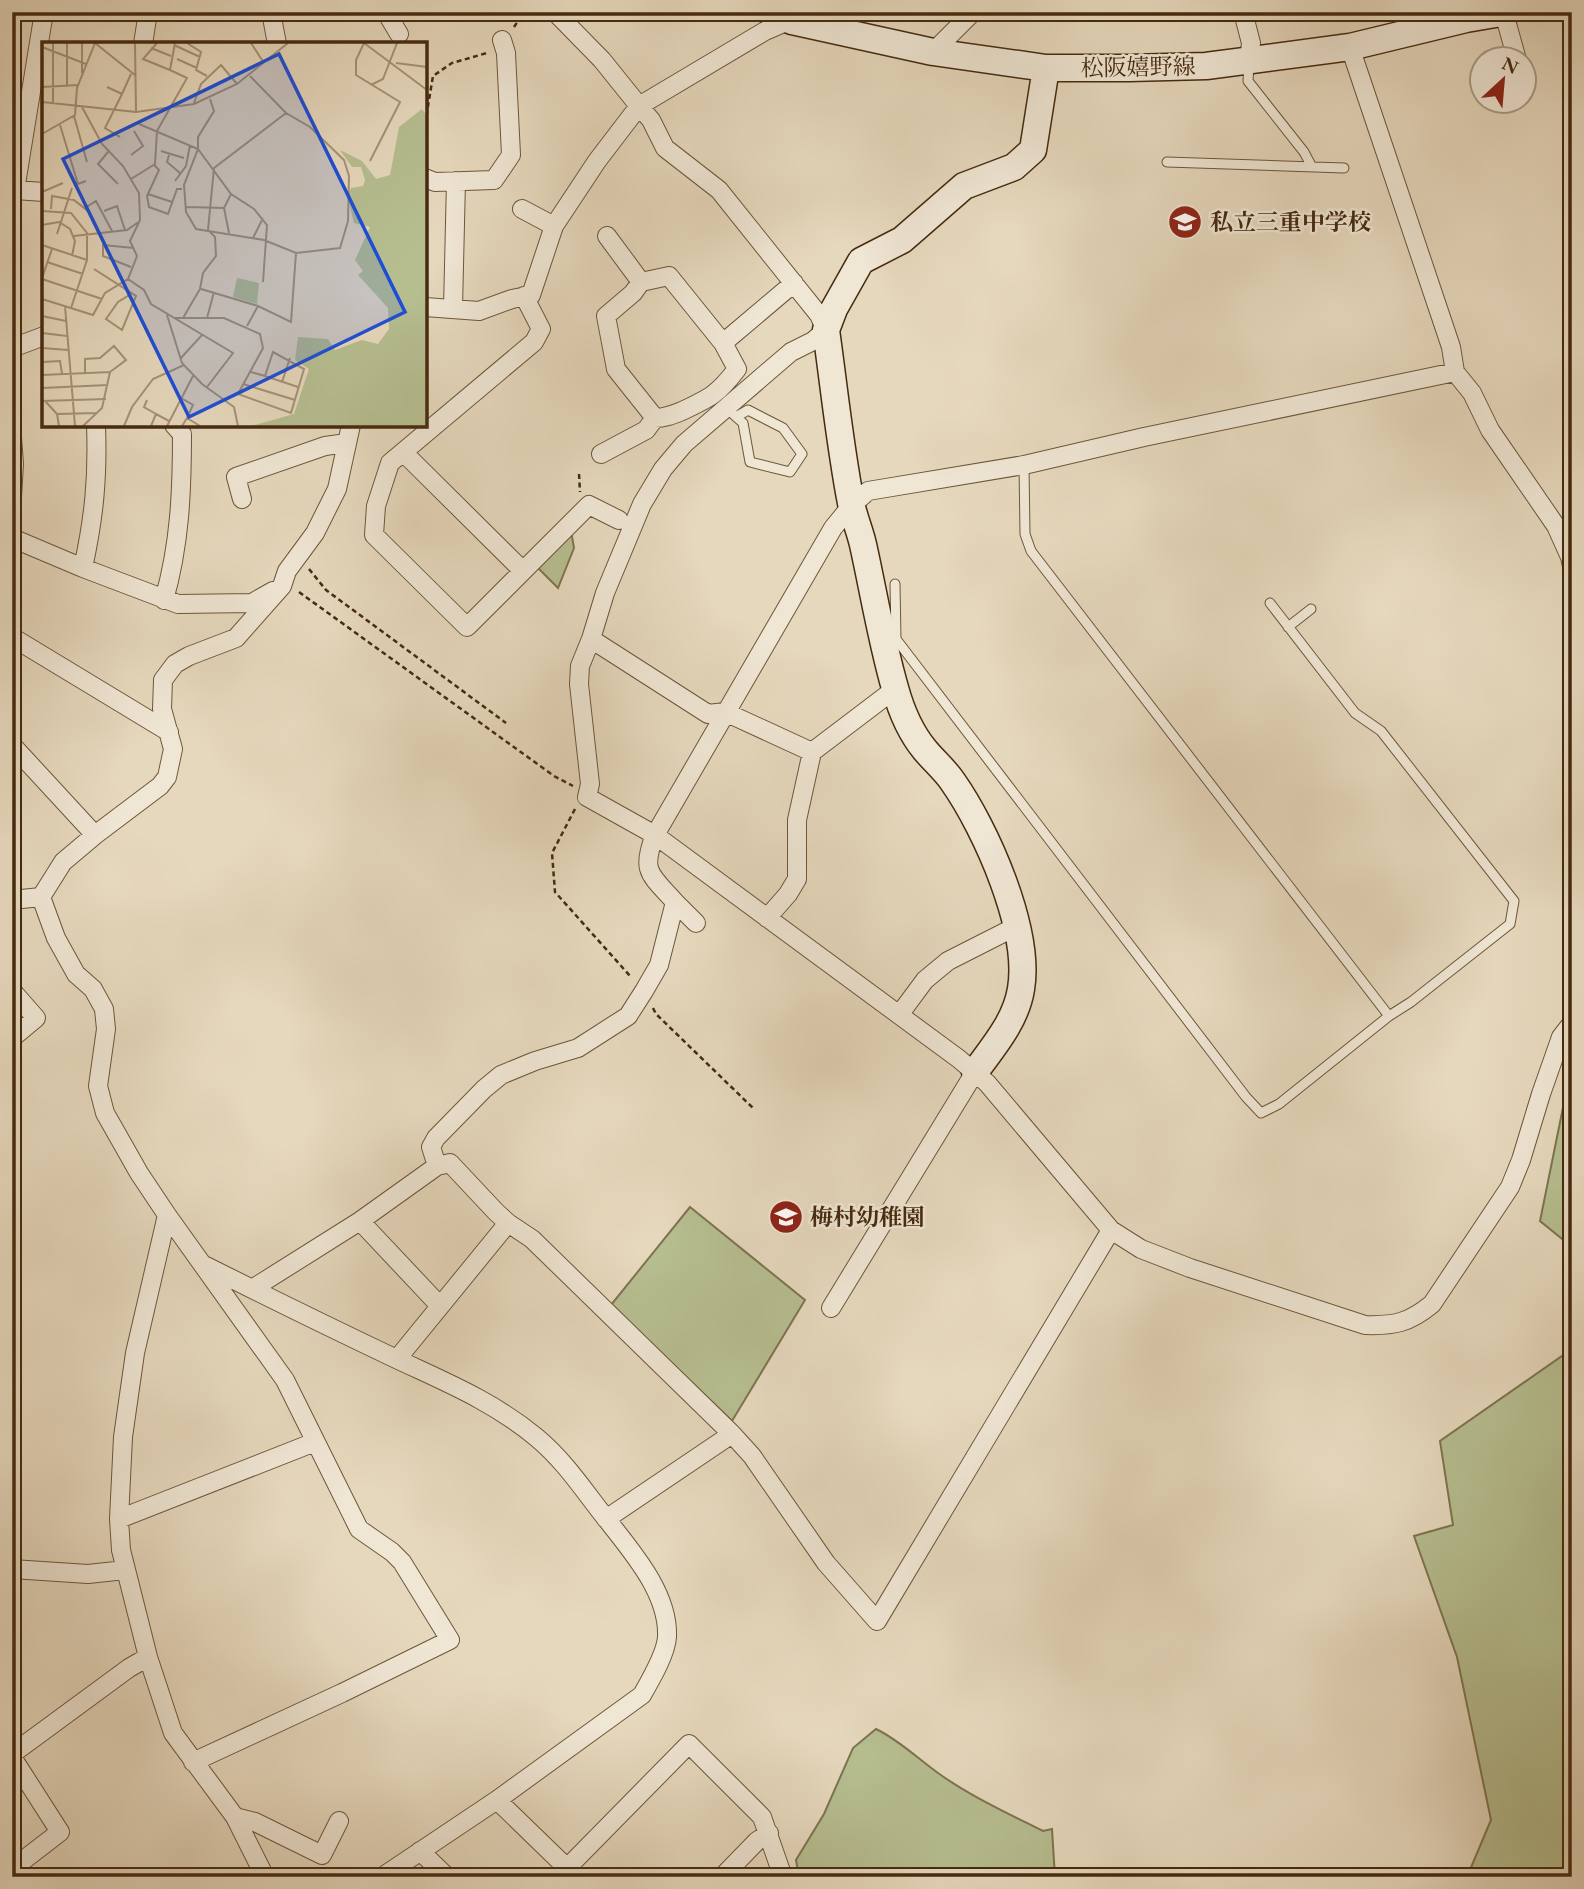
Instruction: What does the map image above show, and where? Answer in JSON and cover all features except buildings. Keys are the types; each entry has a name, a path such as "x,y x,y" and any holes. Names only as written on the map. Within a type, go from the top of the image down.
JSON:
{"street":[{"path":"42,192 15,190 44,12"},
{"path":"143,42 148,12"},
{"path":"271,12 277,42"},
{"path":"386,12 399,34"},
{"path":"555,12 602,60 651,120 665,148 719,190 819,315 826,330 851,506 862,536 895,689 914,735 952,780 989,844 1017,926 1021,991 1007,1026 975,1072 831,1308"},
{"path":"933,52 973,12"},
{"path":"1243,12 1251,43 1249,61"},
{"path":"1506,13 1514,46"},
{"name":"松阪嬉野線","path":"788,15 933,52 1046,68 1129,68 1206,66 1350,47 1466,16 1506,13"},
{"path":"427,307 479,310 531,295 554,226 597,161 639,106 788,15"},
{"path":"427,179 435,182 494,180 511,155 506,53 502,40"},
{"path":"1350,47 1451,347 1454,372 1472,393 1490,430 1556,526 1572,566"},
{"path":"1046,68 1033,150 1014,167 964,186 902,240 861,261 834,309 826,330 813,341 791,352 730,412 684,444 663,469 642,504 605,593 580,666 579,684 590,784 580,792 655,835 975,1072 996,1093 1111,1230 1141,1249 1190,1268 1364,1325 1386,1326 1415,1318 1432,1304 1510,1187 1561,1037 1572,1023"},
{"path":"453,307 456,181"},
{"path":"522,209 554,226"},
{"path":"607,236 641,282"},
{"path":"669,276 723,343 737,369 727,383 710,398 665,418 654,418 616,369 606,316 633,293 641,282 669,276"},
{"path":"723,343 794,284"},
{"path":"524,296 541,330 534,342 390,463 376,506 374,535 467,627 589,505 619,520"},
{"path":"12,348 42,337"},
{"path":"696,923 649,873 647,855 655,835 725,712 834,528 867,491 1024,465 1454,372"},
{"path":"601,454 646,430 654,418"},
{"path":"83,568 95,499 96,427"},
{"path":"164,600 174,557 182,497 182,434 176,427"},
{"path":"242,499 236,477 325,446 349,434"},
{"path":"193,1762 450,1640 402,1562 359,1529 285,1380 167,1215 139,1173 105,1113 98,1086 106,1029 104,1009 93,989 76,974 56,938 41,897 63,862 151,794 167,777 173,749 162,709 163,680 175,664 236,638 282,586 287,571 315,533 337,489 349,434"},
{"path":"12,438 12,497"},
{"path":"403,452 523,571"},
{"path":"12,538 178,604 252,603 282,586"},
{"path":"12,637 169,732"},
{"path":"591,639 708,714 725,712 812,752"},
{"path":"767,918 797,879 797,820 812,752 895,689"},
{"path":"12,745 95,835"},
{"path":"12,900 41,897"},
{"path":"437,1166 431,1147 436,1138 501,1075 578,1048 628,1016 659,965 675,902"},
{"path":"899,1015 925,980 948,961 1017,926"},
{"path":"12,1038 36,1018 13,991"},
{"path":"251,1289 360,1220 437,1166 450,1163 508,1223 532,1239 732,1434 752,1456 826,1563 877,1621 1111,1230"},
{"path":"167,1215 135,1353 123,1437 121,1550 148,1657 173,1733 234,1817 265,1877"},
{"path":"360,1220 440,1306"},
{"path":"397,1359 508,1223"},
{"path":"204,1265 495,1406 569,1468 631,1550 663,1603 667,1639 656,1669 642,1695 497,1800 382,1877"},
{"path":"606,1519 732,1434"},
{"path":"120,1520 316,1442"},
{"path":"12,1569 88,1574 125,1570"},
{"path":"12,1869 60,1832 12,1755 129,1668 148,1657"},
{"path":"497,1800 572,1872 689,1744 762,1817 783,1877"},
{"path":"234,1817 255,1822 322,1855 339,1821"},
{"path":"722,1877 769,1833"},
{"path":"420,1851 447,1877"}],"lane":[{"path":"1249,61 1248,81 1304,152 1312,167"},
{"path":"1167,162 1344,168"},
{"path":"748,410 783,428 802,454 790,472 750,462 743,423 730,412 748,410"},
{"path":"1024,465 1025,534 1031,551 1389,1016"},
{"path":"895,584 896,639 1237,1087 1261,1113 1279,1104 1510,924 1514,901 1381,731 1355,713 1270,603"},
{"path":"1288,627 1311,609"}],"path":[{"path":"427,112 433,76 452,63 493,51 524,12"},
{"path":"296,558 315,575 326,590 506,723"},
{"path":"282,586 294,588 580,792 578,804 552,853 555,892 644,991 656,1014 754,1109"}],"green space":[{"path":"571,531 574,548 558,588 537,567"},
{"path":"1572,1063 1572,1247 1540,1221"},
{"path":"690,1207 805,1300 732,1421 611,1305"},
{"path":"1572,1349 1572,1877 1467,1877 1491,1820 1457,1657 1414,1536 1453,1525 1440,1441"},
{"path":"876,1729 976,1797 1043,1831 1052,1829 1055,1877 799,1877 796,1860 824,1814 853,1748"}],"place":[{"name":"私立三重中学校","path":"1185,222"},
{"name":"梅村幼稚園","path":"786,1217"}]}
